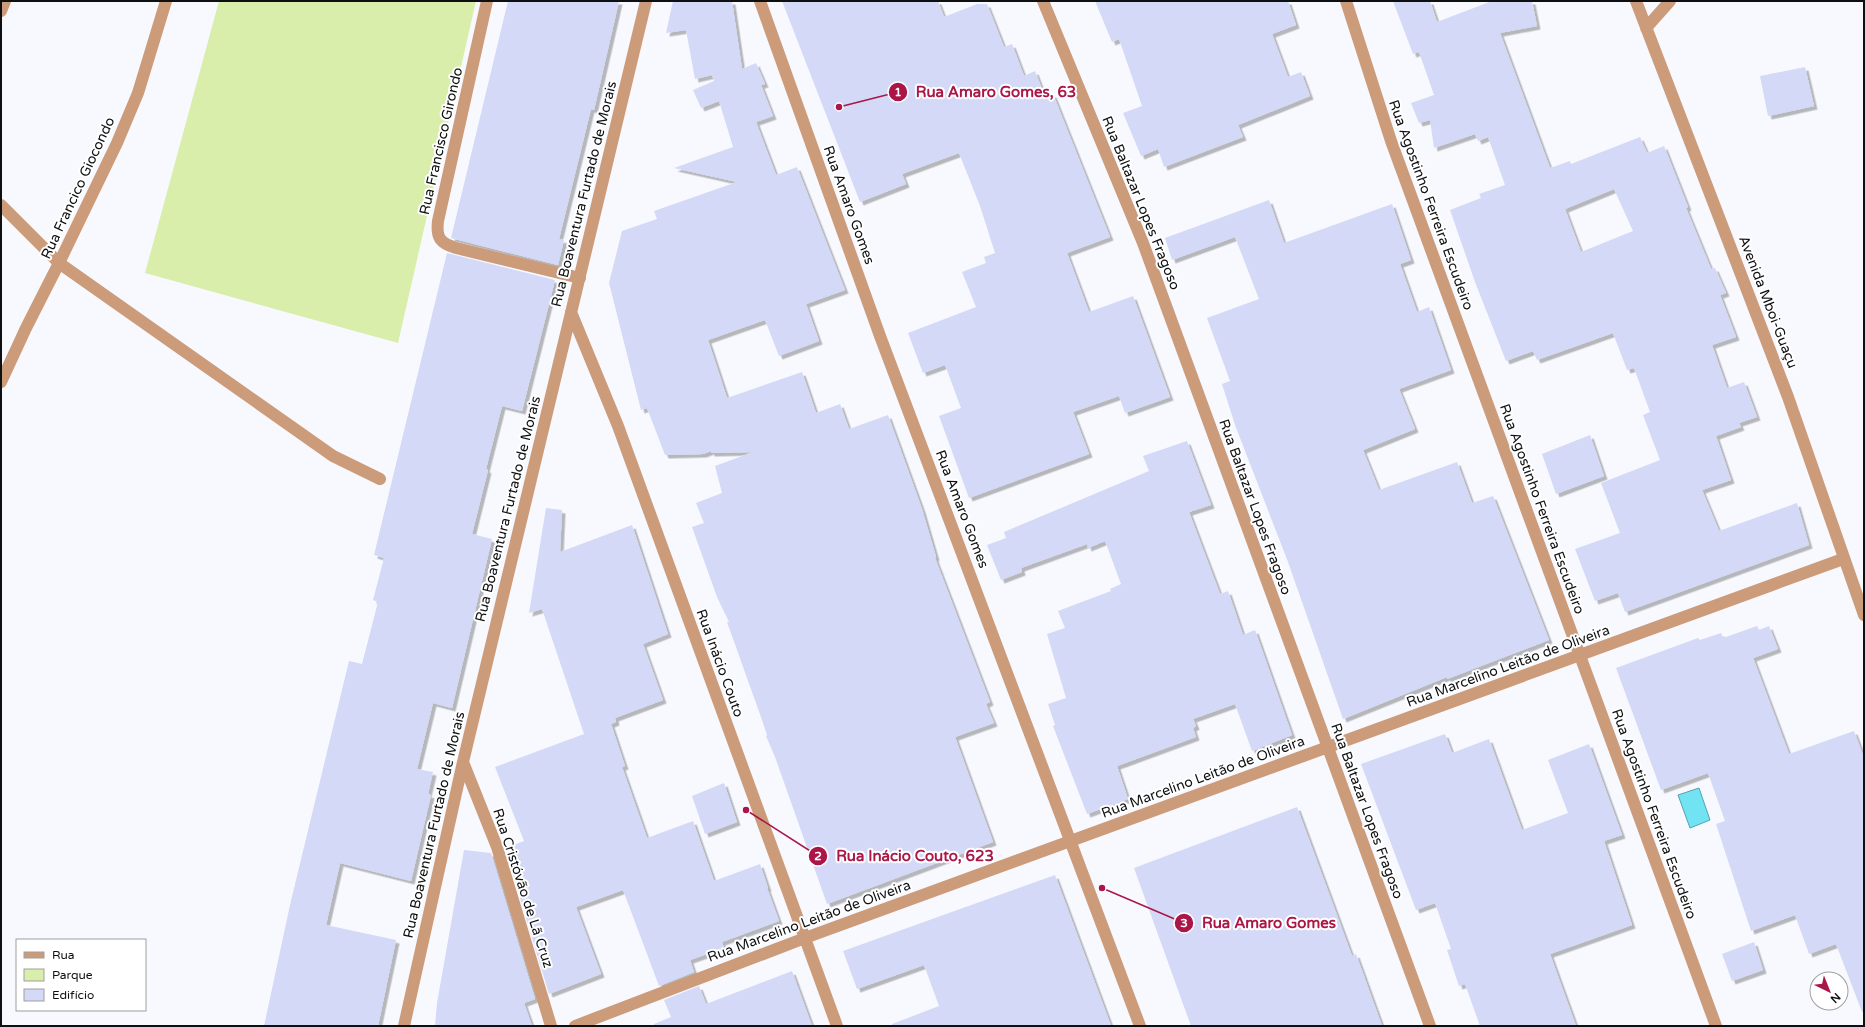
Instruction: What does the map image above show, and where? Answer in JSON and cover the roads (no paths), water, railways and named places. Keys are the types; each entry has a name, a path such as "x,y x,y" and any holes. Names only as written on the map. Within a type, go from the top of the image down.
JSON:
{"street":[{"path":"1,11 5,1"},
{"name":"Rua Francico Giocondo","path":"1,382 123,129 138,92 166,1"},
{"name":"Rua Francisco Girondo","path":"487,1 438,221 437,232 445,244 456,248 580,278"},
{"name":"Rua Boaventura Furtado de Morais","path":"404,1026 463,762 646,1"},
{"name":"Rua Amaro Gomes","path":"760,1 880,336 1140,1026"},
{"name":"Rua Baltazar Lopes Fragoso","path":"1043,1 1143,243 1430,1026"},
{"name":"Rua Agostinho Ferreira Escudeiro","path":"1346,1 1391,141 1716,1026"},
{"name":"Avenida Mboi-Guaçu","path":"1636,1 1788,397 1843,559 1864,615"},
{"path":"1646,28 1670,1"},
{"path":"1,205 59,263 333,456 380,479"},
{"name":"Rua Inácio Couto","path":"571,312 618,426 804,938 838,1026"},
{"name":"Rua Marcelino Leitão de Oliveira","path":"574,1026 804,938 1843,559"},
{"name":"Rua Cristóvão de Lã Cruz","path":"463,762 497,847 551,1026"}],"water":[{"path":"1699,788 1710,820 1690,828 1678,795"}],"place":[{"name":"Rua Amaro Gomes, 63","path":"839,107"},
{"name":"Rua Inácio Couto, 623","path":"746,810"},
{"name":"Rua Amaro Gomes","path":"1102,888"}]}
